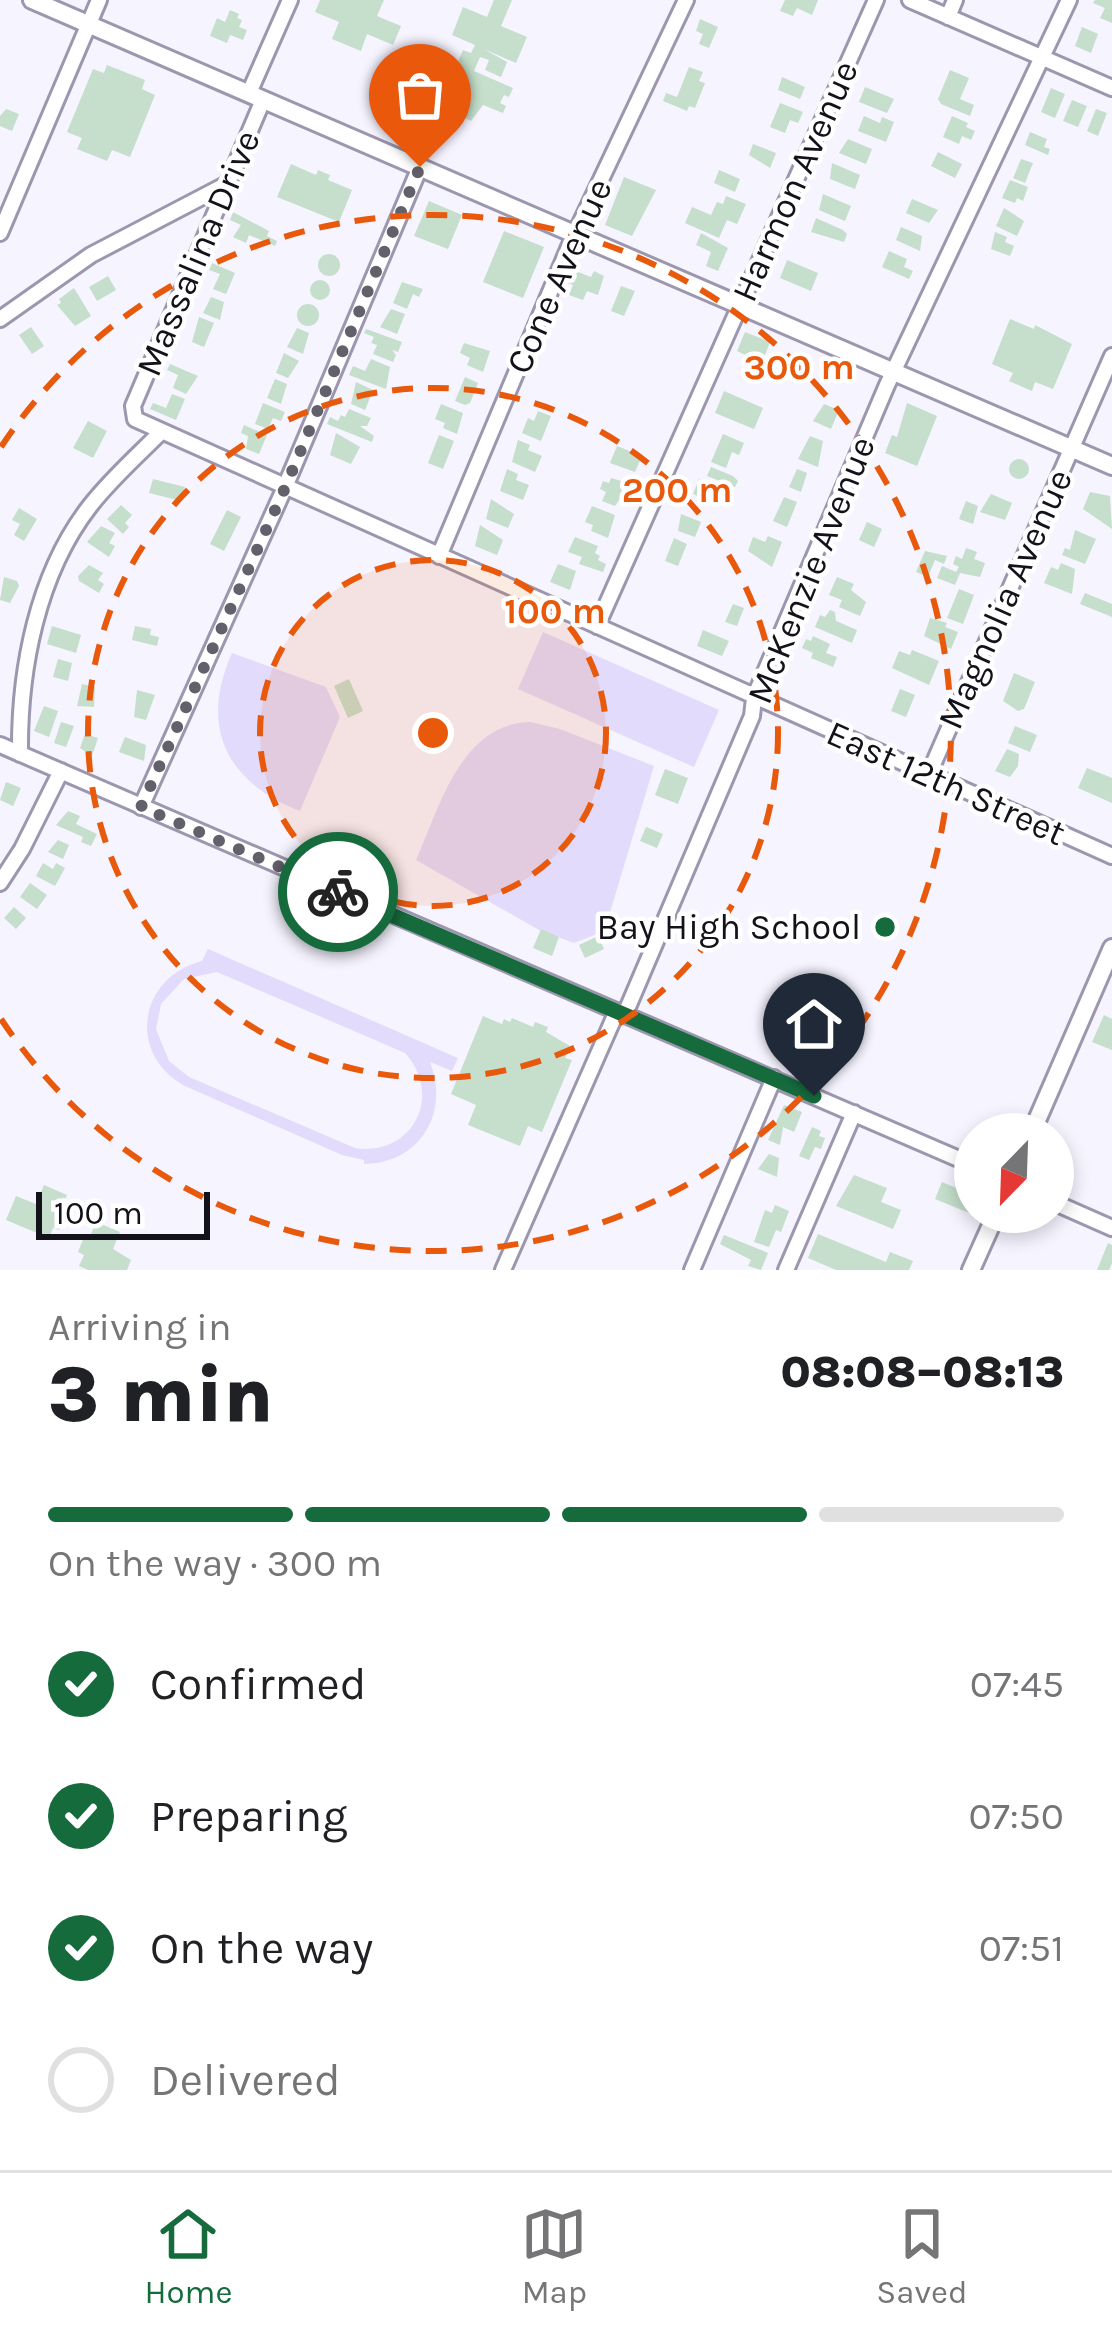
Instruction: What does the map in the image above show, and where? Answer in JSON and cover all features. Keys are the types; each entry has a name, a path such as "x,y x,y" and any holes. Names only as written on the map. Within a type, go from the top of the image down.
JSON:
{"main road":[{"path":"32,0 1112,466"},
{"path":"1039,1113 1112,948"},
{"path":"971,1270 988,1233"}],"street":[{"path":"0,233 99,0"},
{"name":"Massalina Drive","path":"133,406 227,184 290,0"},
{"name":"Cone Avenue","path":"439,556 575,235 686,0"},
{"name":"Harmon Avenue","path":"597,626 876,0"},
{"path":"910,0 1112,88"},
{"path":"947,17 955,0"},
{"name":"McKenzie Avenue","path":"502,1270 752,716 754,698 893,372 1069,0"},
{"path":"141,807 285,488 420,167"},
{"path":"0,319 91,254 227,184"},
{"name":"Magnolia Avenue","path":"928,776 1112,356"},
{"name":"East 12th Street","path":"133,406 135,418 160,432 1112,856"},
{"path":"20,754 28,639 63,552 89,507 160,432"},
{"path":"0,745 954,1157"},
{"path":"0,883 61,771"},
{"path":"692,1270 774,1078"},
{"path":"786,1270 854,1113"},
{"path":"1074,1211 1112,1228"}],"shaded area":[{"path":"543,632 719,710 694,767 518,689"},
{"path":"232,653 326,687 340,717 300,811 254,784 226,749 218,705"},
{"path":"530,722 654,766 608,919 597,934 574,943 539,930 416,860 444,794 470,752 506,726"},
{"path":"208,949 458,1058 452,1071 430,1062 436,1099 426,1132 401,1155 364,1164 364,1160 342,1155 185,1086 166,1072 148,1037 153,999 164,983 202,961","holes":["217,972 405,1053 422,1087 416,1120 392,1143 355,1148 189,1077 169,1061 156,1029 161,1004 184,979"]}],"building":[{"path":"320,0 384,0 377,16 401,26 393,45 367,34 361,51 332,39 339,22 315,12"},
{"path":"494,0 512,0 501,26 527,37 516,63 484,49 507,62 501,77 485,70 489,60 480,57 474,71 513,88 500,103 506,106 503,113 483,105 471,121 428,99 441,87 422,79 428,66 452,76 463,50 471,53 475,45 452,35 463,7 487,17"},
{"path":"785,0 818,0 812,15 797,8 793,16 780,11"},
{"path":"1095,0 1112,0 1112,23 1100,18 1105,8"},
{"path":"230,10 239,14 239,27 247,30 243,40 230,35 227,43 210,36 217,18 225,22"},
{"path":"700,19 718,27 709,48 699,44"},
{"path":"1082,27 1098,34 1091,53 1075,46"},
{"path":"107,65 145,80 142,89 155,95 130,157 112,150 107,161 77,149 82,138 67,132 93,69 104,73"},
{"path":"689,67 703,72 699,81 705,83 695,108 689,106 687,111 663,101 666,93 677,97"},
{"path":"950,70 969,78 960,99 974,105 970,116 938,99"},
{"path":"782,77 805,87 800,99 778,90"},
{"path":"865,87 894,99 887,113 859,102"},
{"path":"1051,88 1065,94 1055,118 1041,112"},
{"path":"1072,100 1087,106 1078,127 1063,121"},
{"path":"780,103 803,112 798,123 790,120 785,133 770,127"},
{"path":"6,109 19,114 12,131 0,126"},
{"path":"1096,109 1107,113 1098,136 1087,131"},
{"path":"864,116 880,123 882,117 894,122 886,142 858,131"},
{"path":"952,116 975,131 971,140 962,136 959,144 943,137"},
{"path":"1030,132 1047,139 1048,155 1025,145"},
{"path":"848,139 872,149 866,164 839,153"},
{"path":"753,144 776,153 770,168 749,155"},
{"path":"938,152 962,164 955,178 931,166"},
{"path":"1021,159 1033,163 1025,183 1013,178"},
{"path":"832,163 860,175 855,189 830,179"},
{"path":"291,164 316,175 318,170 330,175 328,180 352,190 339,222 277,197"},
{"path":"719,170 740,179 735,192 714,183"},
{"path":"624,177 656,190 632,236 605,225"},
{"path":"1010,180 1028,187 1023,201 1002,198"},
{"path":"823,194 851,206 845,221 819,210"},
{"path":"726,196 746,204 737,224 727,220 719,238 685,223 692,207 711,215"},
{"path":"912,199 938,210 929,223 906,213"},
{"path":"429,201 462,215 448,249 414,236"},
{"path":"1004,208 1024,221 1017,236 996,226"},
{"path":"233,212 269,231 267,236 277,241 275,246 249,235 246,243 233,237 241,225 230,220"},
{"path":"816,218 843,230 847,234 844,242 811,232"},
{"path":"901,227 922,236 920,251 896,240"},
{"path":"504,231 544,247 523,298 483,282"},
{"path":"995,232 1014,246 1010,256 991,249"},
{"path":"701,233 728,248 718,271 706,266 711,252 696,245"},
{"path":"889,251 907,259 904,267 913,271 909,279 882,267"},
{"path":"329,254 340,265 329,276 318,265"},
{"path":"787,260 818,273 811,291 780,278"},
{"path":"212,263 235,273 226,294 213,289 220,274 209,270"},
{"path":"573,270 604,276 598,295 587,291 583,300 569,295"},
{"path":"108,276 116,290 97,301 89,287"},
{"path":"320,280 330,290 320,300 310,290"},
{"path":"402,282 423,289 419,297 413,294 407,309 393,303"},
{"path":"621,286 635,291 624,316 611,311"},
{"path":"74,288 91,316 75,326 57,305"},
{"path":"211,297 224,302 220,320 203,313"},
{"path":"308,304 319,315 308,326 297,315"},
{"path":"391,309 405,314 397,334 380,327"},
{"path":"199,317 214,323 204,347 192,342"},
{"path":"1010,319 1034,329 1035,325 1072,344 1053,389 1035,382 1032,391 1009,381 1013,373 992,364"},
{"path":"31,327 44,346 32,354 19,335"},
{"path":"297,328 309,333 303,354 287,347"},
{"path":"366,329 402,342 398,352 392,350 393,362 373,354 377,345 371,343 374,337 364,333"},
{"path":"745,332 770,342 762,363 737,351"},
{"path":"464,343 490,351 483,372 467,365 470,358 460,353"},
{"path":"284,353 299,361 288,378 276,373"},
{"path":"371,359 390,367 386,389 349,375 353,366 365,371"},
{"path":"170,364 198,376 186,394 173,388 178,375 167,370"},
{"path":"465,377 478,383 465,405 455,401"},
{"path":"275,379 287,384 281,404 267,398"},
{"path":"356,382 373,390 365,410 351,404"},
{"path":"724,391 763,408 754,429 715,413"},
{"path":"172,394 185,399 176,420 150,409 153,403 166,408"},
{"path":"263,403 285,412 281,421 273,418 268,429 255,424"},
{"path":"907,403 937,416 917,466 885,453 892,435 897,437"},
{"path":"441,404 463,413 457,434 435,419"},
{"path":"824,404 839,410 831,429 813,421"},
{"path":"349,409 371,418 367,426 360,426 374,436 372,442 327,424 330,417 338,421 341,415 345,417"},
{"path":"538,411 551,416 541,441 522,433 528,418 534,421"},
{"path":"88,421 107,431 93,458 73,448"},
{"path":"244,425 267,435 259,454 246,449 248,436 241,433"},
{"path":"336,433 360,447 351,464 330,455"},
{"path":"723,434 744,443 739,455 732,452 726,468 711,462"},
{"path":"439,435 454,441 443,469 428,463"},
{"path":"810,436 823,441 818,467 798,459"},
{"path":"518,440 542,456 535,472 512,462"},
{"path":"617,446 642,456 635,472 610,463"},
{"path":"1019,459 1029,469 1019,479 1009,469"},
{"path":"711,467 733,476 738,481 735,487 707,476"},
{"path":"507,469 518,474 516,480 529,485 523,500 500,491"},
{"path":"797,469 807,473 801,492 789,487"},
{"path":"611,478 631,484 615,506 602,501 606,492 600,489"},
{"path":"153,479 185,487 181,501 149,493"},
{"path":"699,479 720,488 714,503 693,494"},
{"path":"1090,492 1110,496 1112,529 1083,509"},
{"path":"991,494 1012,503 1005,520 980,512"},
{"path":"784,497 797,502 787,527 773,521"},
{"path":"491,499 514,514 508,528 486,519"},
{"path":"966,501 978,506 973,524 959,519"},
{"path":"121,505 132,515 123,534 107,519"},
{"path":"592,506 615,515 608,538 591,531 593,525 585,522"},
{"path":"19,508 37,519 24,541 14,535 20,524 12,520"},
{"path":"227,510 241,517 224,551 210,544"},
{"path":"681,514 701,522 695,537 678,531"},
{"path":"867,522 882,529 874,547 859,540"},
{"path":"480,525 503,540 497,555 475,546"},
{"path":"101,526 115,533 109,557 87,542"},
{"path":"1075,530 1096,539 1085,564 1062,555 1065,548 1070,550"},
{"path":"768,536 782,542 772,567 748,551 753,537 765,542"},
{"path":"575,537 598,546 598,560 606,564 603,572 579,564 582,557 568,552"},
{"path":"674,538 687,544 678,566 665,561"},
{"path":"966,548 977,552 974,559 985,563 980,577 960,573 955,585 937,578 942,566 956,572 956,556 962,559"},
{"path":"925,551 947,556 944,564 935,560 928,577 916,572"},
{"path":"1061,563 1075,569 1072,594 1044,583 1051,567 1058,570"},
{"path":"558,564 576,571 570,590 550,582"},
{"path":"89,565 103,573 99,593 79,581"},
{"path":"4,577 19,586 10,603 0,600"},
{"path":"837,577 854,584 851,590 866,602 860,616 839,607 842,600 829,595"},
{"path":"959,589 974,595 963,624 947,618"},
{"path":"1085,593 1112,604 1112,617 1080,604"},
{"path":"733,604 744,608 737,626 725,622"},
{"path":"830,610 836,621 857,630 852,643 815,627 820,615 825,617"},
{"path":"930,618 958,632 951,649 924,636"},
{"path":"52,626 81,635 76,653 47,644"},
{"path":"135,626 151,629 150,635 159,637 157,646 132,640"},
{"path":"703,630 729,641 722,656 697,646"},
{"path":"813,636 830,644 826,653 837,657 833,667 811,658 813,653 802,648"},
{"path":"912,650 939,661 929,685 892,668 899,651 910,655"},
{"path":"58,659 72,663 68,681 53,677"},
{"path":"1014,673 1035,682 1024,709 1018,711 1003,701"},
{"path":"349,679 363,711 348,718 334,686"},
{"path":"82,684 95,687 94,707 77,706"},
{"path":"900,689 915,695 906,717 891,711"},
{"path":"137,690 155,695 146,720 134,717"},
{"path":"44,706 58,711 49,737 34,731"},
{"path":"61,722 74,726 66,747 54,743"},
{"path":"1015,726 1037,735 1030,752 1008,743"},
{"path":"85,734 98,738 92,756 80,748"},
{"path":"125,737 146,745 144,761 119,752"},
{"path":"1007,749 1019,754 1010,777 995,771"},
{"path":"1087,768 1112,778 1112,803 1078,788"},
{"path":"665,769 688,778 678,804 655,795"},
{"path":"6,782 21,788 13,806 0,800"},
{"path":"68,811 80,816 76,824 97,834 91,846 81,842 83,837 56,825"},
{"path":"646,827 663,834 657,848 640,841"},
{"path":"58,840 69,845 63,859 48,852"},
{"path":"43,863 53,869 56,863 65,868 55,886 36,876"},
{"path":"30,883 47,895 37,909 20,897"},
{"path":"14,907 26,918 16,929 4,918"},
{"path":"541,929 559,937 552,956 533,948"},
{"path":"598,936 604,949 585,958 579,945"},
{"path":"1104,1015 1112,1019 1112,1050 1092,1042"},
{"path":"483,1016 502,1024 512,1018 533,1027 535,1022 570,1046 565,1058 572,1060 542,1132 528,1126 520,1146 468,1125 476,1105 451,1094"},
{"path":"784,1105 802,1112 794,1132 783,1127 780,1145 768,1140"},
{"path":"812,1127 825,1138 809,1160 799,1156"},
{"path":"769,1154 779,1158 777,1177 758,1169"},
{"path":"854,1175 887,1188 881,1202 901,1210 893,1229 836,1206"},
{"path":"942,1182 954,1187 954,1207 935,1199"},
{"path":"44,1185 67,1195 59,1214 65,1216 49,1238 6,1220 16,1196 36,1204"},
{"path":"775,1205 789,1211 781,1232 776,1230 769,1247 754,1242 765,1210 772,1213"},
{"path":"96,1222 120,1232 113,1249 131,1260 127,1270 79,1266 84,1255 78,1252"},
{"path":"818,1234 886,1262 890,1252 913,1261 909,1270 836,1270 808,1258"},
{"path":"724,1235 768,1253 761,1270 720,1244"},
{"path":"1108,1243 1112,1263 1109,1270 1097,1270"}],"way so far":[{"path":"338,892 141,807 285,488 420,167"}],"place":[{"name":"Bay High School","path":"885,927"}],"route":[{"path":"338,892 814,1096"}]}
